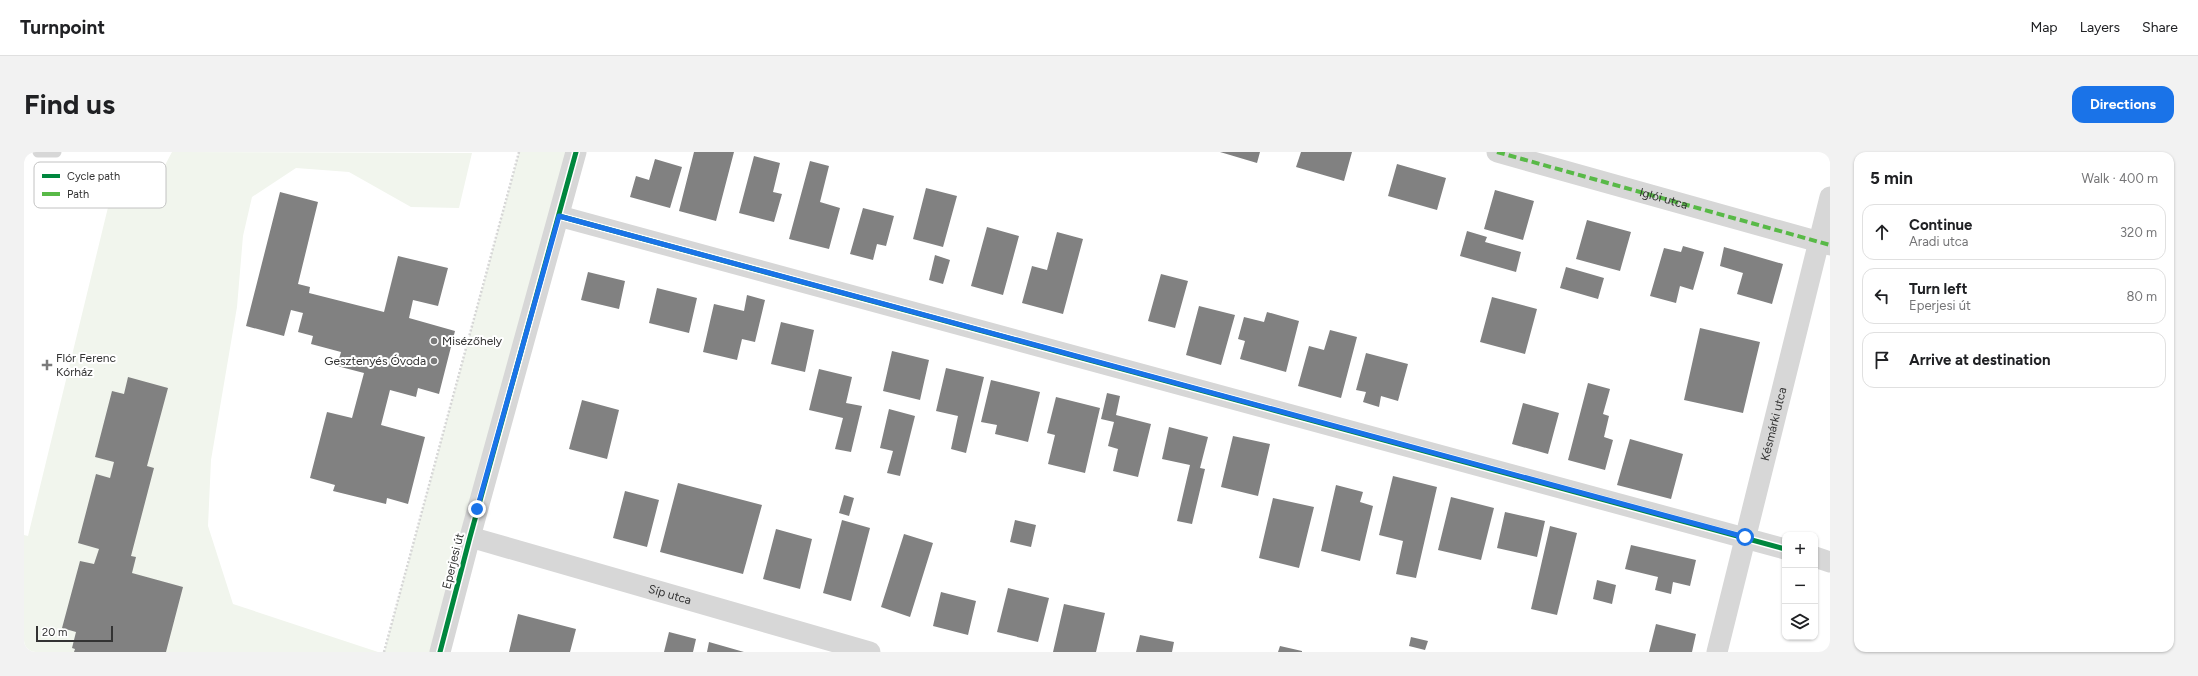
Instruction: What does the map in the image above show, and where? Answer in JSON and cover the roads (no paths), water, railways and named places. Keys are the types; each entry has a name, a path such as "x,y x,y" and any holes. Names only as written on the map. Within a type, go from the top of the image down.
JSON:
{"street":[{"name":"Eperjesi út","path":"440,652 470,537 576,152"},
{"name":"Iglói utca","path":"1497,152 1825,243"},
{"name":"Késmárki utca","path":"1717,652 1745,537 1825,243 1830,197"},
{"path":"559,216 1782,548"},
{"name":"Síp utca","path":"470,537 870,652"},
{"path":"1818,558 1830,562"}],"lane":[{"path":"38,152 56,152"}],"place":[{"name":"Misézőhely","path":"434,341"},
{"name":"Gesztenyés Óvoda","path":"434,361"},
{"name":"Flór Ferenc Kórház","path":"47,365"}]}
